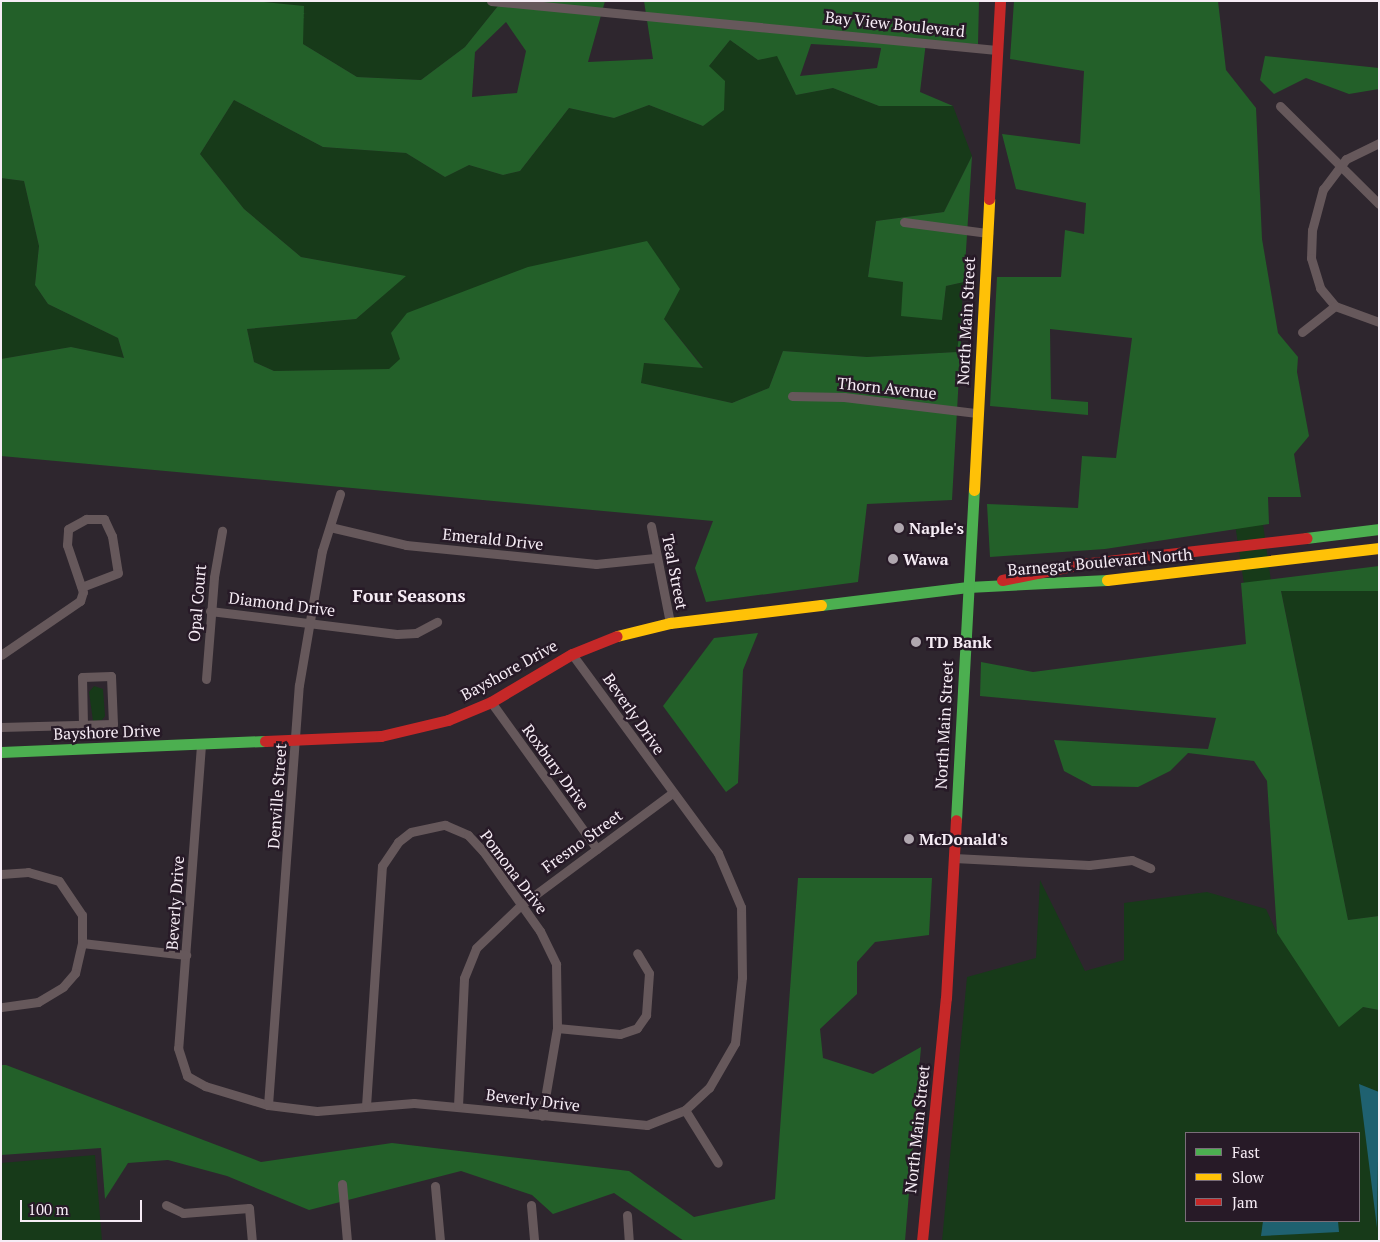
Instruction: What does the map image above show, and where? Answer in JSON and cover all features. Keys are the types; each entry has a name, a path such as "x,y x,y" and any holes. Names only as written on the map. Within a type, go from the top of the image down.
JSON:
{"main road":[{"name":"North Main Street","path":"922,1241 946,998 1000,1"},
{"name":"Barnegat Boulevard North","path":"968,587 1082,564 1379,529"},
{"name":"Barnegat Boulevard North","path":"968,587 1068,584 1379,548"},
{"name":"Bayshore Drive","path":"1,752 297,741 402,733 448,720 491,702 572,654 616,636 670,623 968,587"}],"street":[{"name":"Bay View Boulevard","path":"491,1 998,50"},
{"path":"1280,106 1379,204"},
{"path":"1379,143 1360,150 1341,165 1323,189 1317,207 1311,258 1320,288 1334,306 1379,322"},
{"path":"904,222 988,233"},
{"path":"1302,332 1334,306"},
{"name":"Thorn Avenue","path":"792,396 844,397 977,413"},
{"name":"Denville Street","path":"268,1105 297,741 299,685 310,621 330,528 340,494"},
{"path":"1,655 80,601 82,587 67,544 68,529 86,519 104,519 112,536 118,573 82,587"},
{"name":"Teal Street","path":"651,526 655,558 670,623"},
{"name":"Emerald Drive","path":"330,528 406,545 596,564 655,558"},
{"name":"Opal Court","path":"206,679 210,611 222,530"},
{"name":"Diamond Drive","path":"210,611 310,621 397,634 416,633 437,622"},
{"name":"Beverly Drive","path":"201,745 178,1048 182,1070 205,1086 268,1105 317,1111 366,1106 458,1106 542,1116 647,1125 685,1110 709,1088 735,1043 744,935 741,907 730,874 572,654"},
{"path":"1,728 113,724 111,676 82,676 83,725"},
{"name":"Roxbury Drive","path":"491,702 597,849"},
{"name":"Fresno Street","path":"458,1106 464,978 469,962 488,933 520,906 672,794"},
{"name":"Pomona Drive","path":"366,1106 382,866 394,846 417,828 445,825 461,831 483,851 520,906 540,931 556,964 558,1028 542,1116"},
{"path":"954,858 1089,865 1132,860 1150,868"},
{"path":"1,874 28,872 58,881 82,914 82,943 75,973 63,987 38,1002 1,1007"},
{"path":"82,943 186,955"},
{"path":"558,1028 620,1034 637,1028 646,1014 649,973 637,953"},
{"path":"685,1110 718,1163"},
{"path":"342,1184 347,1241"},
{"path":"435,1186 440,1241"},
{"path":"531,1205 534,1241"},
{"path":"166,1206 183,1214 249,1208 252,1241"},
{"path":"627,1215 629,1241"}],"green space":[{"path":"1,1 253,1 304,6 303,44 357,77 421,80 465,47 502,1 605,1 588,62 653,59 644,1 979,1 978,44 926,42 920,92 953,106 879,106 833,88 796,95 777,56 758,60 730,40 709,66 725,81 724,110 703,126 649,105 614,118 569,108 520,171 503,175 469,165 445,177 406,153 323,147 234,100 200,154 244,209 301,257 406,276 356,319 247,329 254,362 274,371 389,369 400,359 391,333 407,313 528,267 647,241 680,289 664,319 703,368 644,363 641,383 732,403 769,388 783,351 867,357 957,352 963,304 952,500 867,504 858,582 706,602 695,568 713,521 1,456 1,359 71,347 124,358 118,338 48,304 35,285 39,246 24,181 1,178","holes":["506,22 526,51 517,93 472,97 475,52","811,44 881,48 877,68 800,76"]},
{"path":"253,1 502,1 465,47 421,80 357,77 303,44"},
{"path":"1014,1 1218,1 1226,70 1256,108 1262,239 1278,333 1298,357 1297,372 1309,436 1294,454 1301,497 1268,497 1269,524 1105,549 990,557 987,504 1078,508 1082,456 1116,458 1132,338 1050,329 1051,399 1088,402 1088,415 990,406 997,277 1061,277 1065,230 1084,234 1086,203 1016,189 1002,134 1080,144 1084,71 1010,59"},
{"path":"730,40 758,60 777,55 796,95 833,88 879,106 953,106 972,156 944,212 876,221 868,276 903,282 942,319 946,286 964,282 958,352 867,357 783,351 769,388 732,403 641,383 643,363 703,367 664,319 401,359 389,370 274,371 254,362 247,329 356,319 405,276 301,257 244,209 200,154 234,100 323,147 406,153 445,177 469,165 503,175 520,171 569,108 614,118 649,105 703,126 709,66"},
{"path":"1265,56 1379,68 1379,89 1349,94 1306,78 1274,94 1260,80"},
{"path":"972,156 964,282 946,286 942,320 901,316 903,282 868,277 876,221 944,212"},
{"path":"1,178 24,181 39,246 35,285 48,304 118,338 124,359 71,347 1,359"},
{"path":"1240,360 1301,795 1363,1007 1379,1010 1379,1241 942,1241 967,977 1036,958 1040,880 1085,971 1124,960 1124,903 1207,892 1266,909 1277,933 1275,791 1232,504"},
{"path":"1379,566 1379,916 1348,920 1281,590 1305,590"},
{"path":"1379,566 1379,591 1281,591 1348,920 1379,916 1379,1010 1363,1007 1339,1027 1277,933 1267,781 1254,761 1188,753 1170,771 1138,787 1092,786 1064,771 1054,740 1208,749 1216,718 980,696 981,662 1033,672 1246,644 1241,583"},
{"path":"758,633 743,670 738,783 726,792 663,706 714,638"},
{"path":"94,686 103,689 105,716 102,720 93,721 89,692"},
{"path":"798,878 932,878 929,935 875,942 857,962 857,994 820,1029 823,1058 873,1074 921,1047 905,1241 684,1241 614,1193 553,1214 532,1195 461,1171 309,1210 227,1176 168,1160 128,1163 105,1199 101,1148 1,1155 1,1065 6,1065 261,1162 392,1143 629,1171 694,1217 775,1199"},
{"path":"95,1155 102,1241 1,1241 1,1163"}],"water":[{"path":"1359,1084 1379,1092 1377,1228"},
{"path":"1263,1222 1338,1222 1339,1232 1261,1236"}],"traffic: fast":[{"path":"956,820 974,490"},
{"path":"1306,538 1379,529"},
{"path":"821,605 968,587 1107,580"},
{"path":"1,752 265,741"}],"traffic: slow":[{"path":"974,490 989,199"},
{"path":"1107,580 1379,548"},
{"path":"617,636 670,623 821,605"}],"traffic: jam":[{"path":"989,199 1000,1"},
{"path":"1002,580 1082,564 1306,538"},
{"path":"265,741 381,736 448,720 491,702 572,654 617,636"},
{"path":"922,1241 946,998 956,820"}],"place":[{"name":"Naple's","path":"899,528"},
{"name":"Wawa","path":"893,559"},
{"name":"TD Bank","path":"916,642"},
{"name":"McDonald's","path":"909,839"}],"district":[{"name":"Four Seasons","path":"409,595"}]}
